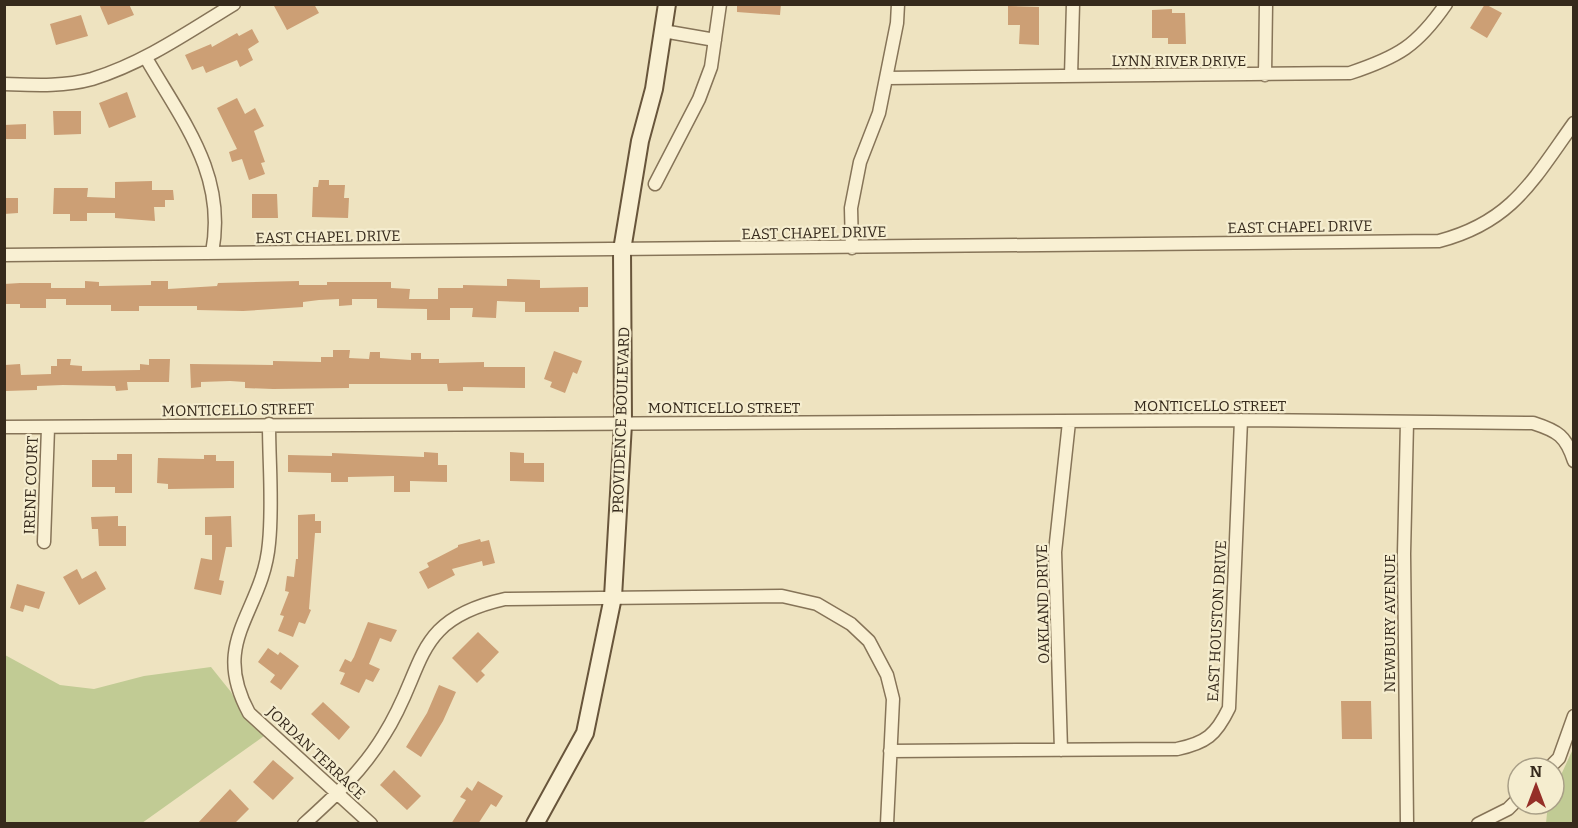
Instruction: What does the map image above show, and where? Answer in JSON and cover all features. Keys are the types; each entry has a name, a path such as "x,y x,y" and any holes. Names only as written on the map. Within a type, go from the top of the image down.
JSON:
{"main road":[{"name":"PROVIDENCE BOULEVARD","path":"535,824 585,733 613,597 623,423 622,250 628,207 654,89 667,4"}],"street":[{"path":"4,84 54,85 91,79 146,58 234,4"},
{"path":"655,184 699,99 711,67 720,4"},
{"path":"852,248 851,208 858,173 879,113 887,78 898,4"},
{"path":"1071,76 1073,4"},
{"path":"1265,75 1266,4"},
{"name":"LYNN RIVER DRIVE","path":"887,78 1350,74 1387,61 1413,45 1430,27 1446,4"},
{"path":"663,31 715,40"},
{"path":"146,58 206,162 216,205 216,232 212,253"},
{"name":"EAST CHAPEL DRIVE","path":"4,255 1439,241 1467,234 1504,212 1521,196 1574,123"},
{"name":"MONTICELLO STREET","path":"4,427 268,423 1241,420 1533,423 1552,429 1568,442 1574,461"},
{"name":"EAST HOUSTON DRIVE","path":"890,751 1177,749 1198,745 1219,730 1229,708 1241,420"},
{"name":"OAKLAND DRIVE","path":"1061,750 1055,552 1069,422"},
{"name":"NEWBURY AVENUE","path":"1407,422 1404,554 1407,824"},
{"name":"JORDAN TERRACE","path":"268,423 269,544 260,590 237,637 233,672 237,691 249,713 277,736 371,824"},
{"name":"IRENE COURT","path":"44,542 48,428"},
{"path":"304,824 337,794 367,761 386,734 426,645 446,622 475,606 505,599 782,596 817,604 851,624 869,641 887,675 893,699 887,824"},
{"path":"1560,756 1574,716"},
{"path":"1478,824 1506,810"}],"green space":[{"path":"5,655 60,685 94,689 144,676 211,667 231,692 244,717 264,736 142,823 5,824"},
{"path":"1573,749 1573,823 1546,823 1547,816 1566,816 1566,764"}],"building":[{"path":"99,4 129,4 134,15 108,25"},
{"path":"273,4 314,4 319,13 287,30"},
{"path":"737,4 781,4 780,15 737,12"},
{"path":"1485,4 1502,13 1487,38 1470,28"},
{"path":"1008,6 1039,7 1039,45 1019,44 1020,25 1008,25"},
{"path":"1172,9 1172,13 1185,13 1186,44 1168,44 1168,38 1152,38 1152,10"},
{"path":"81,15 88,36 56,45 50,24"},
{"path":"252,29 259,42 248,49 253,60 240,67 237,60 206,73 203,66 192,70 185,55 211,44 212,47 237,33 239,36"},
{"path":"127,92 136,117 109,128 99,103"},
{"path":"237,98 245,114 255,108 264,126 254,131 265,162 261,163 265,174 249,180 242,159 232,162 229,152 237,149 217,108"},
{"path":"53,111 81,111 81,134 54,135"},
{"path":"26,124 26,139 4,139 4,125"},
{"path":"319,180 329,180 329,185 345,185 344,198 349,198 348,218 312,217 313,187 318,187"},
{"path":"152,181 152,190 173,190 174,200 165,200 165,207 154,207 155,221 115,218 115,213 87,213 87,221 70,221 70,214 53,214 54,188 88,188 87,197 115,198 115,182"},
{"path":"252,194 277,194 278,218 252,218"},
{"path":"4,198 18,198 18,213 4,214"},
{"path":"507,279 540,280 540,288 588,287 588,307 579,307 579,312 525,312 525,302 497,301 496,318 472,317 473,308 450,308 450,320 427,320 427,309 377,308 377,299 352,299 352,305 339,306 339,299 319,300 303,302 303,307 243,311 197,310 197,306 139,306 139,311 111,311 111,305 66,305 66,299 46,299 46,308 20,308 20,304 4,304 4,284 20,283 51,283 51,288 85,288 85,281 99,282 99,286 151,285 151,281 168,281 168,289 217,286 218,283 299,281 299,285 327,285 327,282 391,282 391,288 410,289 409,299 438,299 438,288 463,288 463,285 507,286"},
{"path":"333,350 350,350 349,358 369,359 370,352 380,352 380,358 411,360 411,353 421,353 421,359 439,359 439,363 484,362 484,367 525,367 525,388 463,387 463,391 448,391 447,384 349,384 349,388 273,389 245,388 245,382 230,381 201,382 201,387 191,388 190,364 273,365 273,361 321,362 321,357 333,357"},
{"path":"554,351 582,361 577,374 573,372 565,393 550,387 552,382 544,379"},
{"path":"57,359 71,359 70,365 82,366 82,371 140,370 140,364 149,365 149,359 170,359 169,382 127,382 128,390 116,391 115,386 63,385 37,386 37,390 6,391 5,365 20,364 21,375 51,374 51,366 57,366"},
{"path":"424,452 438,453 438,465 447,465 447,482 410,481 410,492 394,492 394,476 348,477 348,482 331,482 331,473 288,472 288,455 332,456 332,453 424,457"},
{"path":"510,452 524,453 524,463 544,463 544,482 510,481"},
{"path":"117,454 132,454 132,493 115,493 115,487 92,487 92,460 117,460"},
{"path":"204,455 216,455 216,461 234,461 234,488 168,489 168,484 157,483 158,458 204,459"},
{"path":"315,514 315,521 321,521 321,533 315,533 309,609 311,610 305,624 299,622 293,637 278,631 284,616 280,615 289,592 285,591 287,576 294,577 296,559 298,559 298,515"},
{"path":"118,516 118,526 126,526 126,546 99,546 98,529 92,529 91,517"},
{"path":"231,516 232,547 226,547 219,580 224,581 221,595 194,589 201,558 212,560 212,535 205,535 205,517"},
{"path":"480,539 481,542 489,540 495,563 483,566 482,561 452,569 455,575 428,589 419,572 429,567 427,563 458,545"},
{"path":"77,569 82,579 96,571 106,589 79,605 63,577"},
{"path":"17,584 45,592 39,609 25,605 23,612 10,608"},
{"path":"368,622 397,630 391,642 380,638 369,664 380,669 373,682 366,679 359,693 340,684 345,673 339,671 345,659 351,662 354,657"},
{"path":"478,632 499,652 481,671 485,675 477,683 452,658"},
{"path":"268,648 278,655 280,652 299,666 281,690 270,682 275,675 258,662"},
{"path":"439,685 456,692 443,721 421,757 406,747 427,713"},
{"path":"1341,701 1371,701 1372,739 1342,739"},
{"path":"323,702 350,727 339,740 311,714"},
{"path":"273,760 294,778 273,800 253,782"},
{"path":"394,770 421,796 407,810 380,785"},
{"path":"478,781 503,796 496,807 491,804 478,824 451,824 466,800 460,797 467,787 472,791"},
{"path":"230,789 249,809 234,824 197,824"}]}
